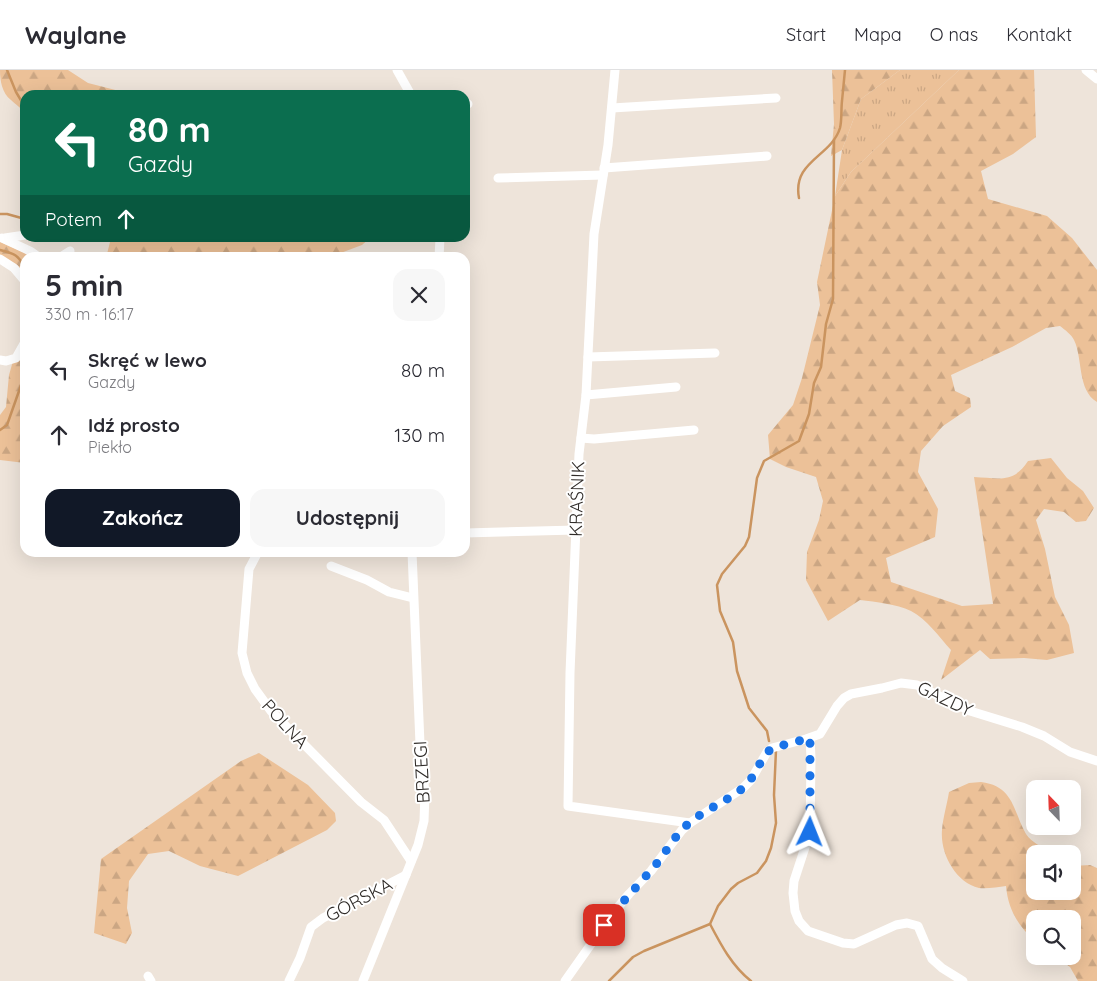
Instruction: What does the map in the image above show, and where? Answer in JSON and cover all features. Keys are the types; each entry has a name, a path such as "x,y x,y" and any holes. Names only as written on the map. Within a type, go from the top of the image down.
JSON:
{"street":[{"path":"397,70 408,90"},
{"name":"KRAŚNIK","path":"615,70 604,172 594,234 586,394 579,454 570,673 568,806 690,823"},
{"path":"1086,70 1097,79"},
{"path":"612,108 776,98"},
{"path":"498,178 604,172 767,156"},
{"path":"1,238 20,236"},
{"path":"1,238 11,241 30,252"},
{"path":"0,259 14,268 20,275"},
{"path":"0,360 6,361 16,358 20,351"},
{"path":"588,357 715,353"},
{"path":"586,394 676,387"},
{"path":"581,438 594,439 694,430"},
{"path":"470,533 576,530"},
{"name":"POLNA","path":"255,557 249,569 242,653 255,688 271,711 332,774 361,802 384,820 411,861"},
{"name":"BRZEGI","path":"363,981 418,845 424,821 425,793 420,744 412,557"},
{"path":"331,566 367,580 388,592 413,598"},
{"name":"GAZDY","path":"565,981 613,914 677,836 690,823 743,788 751,780 767,752 772,748 820,734 837,706 844,698 851,694 901,683 910,683 970,711 1044,736 1070,752 1097,762"},
{"path":"810,738 810,832 794,881 793,893 795,911 799,922 808,931 843,943 854,944 896,925 907,923 918,926 932,959 942,968 963,981"},
{"name":"GÓRSKA","path":"289,981 300,958 311,927 323,918 406,876"}],"green space":[{"path":"0,70 68,70 88,83 115,90 20,90 20,107 5,94"},
{"path":"832,70 900,70 861,99 842,150 831,156 834,124"},
{"path":"900,70 959,70 851,172 835,196 842,150 861,99"},
{"path":"959,70 1034,70 1036,137 1013,154 981,171 988,199 1047,216 1072,238 1097,270 1097,402 1086,390 1083,382 1074,340 1060,326 1046,328 1012,347 951,375 955,391 970,398 971,407 943,426 921,451 918,472 938,509 935,537 886,558 891,582 962,606 993,604 974,477 1005,478 1017,473 1028,461 1051,458 1067,478 1083,491 1094,508 1086,521 1076,522 1064,512 1044,509 1036,520 1045,549 1055,597 1069,625 1074,653 1047,660 1024,658 990,659 980,650 941,680 951,650 928,623 917,614 892,605 860,600 828,621 806,580 807,552 819,520 823,501 816,477 786,467 770,459 768,435 793,405 802,378 820,305 817,282 835,196 851,172"},
{"path":"0,242 23,252 20,252 20,275 0,257"},
{"path":"110,242 365,242 343,252 108,252"},
{"path":"20,348 20,462 0,460 0,415 6,407 9,375 13,361"},
{"path":"259,753 308,785 335,813 336,821 327,830 238,876 200,866 169,851 148,854 129,881 127,908 132,933 126,944 94,933 101,859 241,761"},
{"path":"981,782 992,784 1006,794 1026,835 1038,845 1026,845 1026,900 1081,900 1081,866 1090,865 1097,868 1097,981 1078,981 1067,965 1081,965 1081,910 1026,910 1026,931 1012,910 1006,886 979,888 970,885 956,873 946,857 942,839 943,825 949,792 969,783"}],"waterway":[{"path":"7,70 20,99"},
{"path":"799,198 798,186 801,176 807,167 829,146 840,128 845,70"},
{"path":"769,741 767,731 749,708 737,671 733,642 720,611 717,585 722,574 745,546 749,537 757,478 764,461 799,441 809,414 814,383 821,367 826,324 833,299 834,140"},
{"path":"0,214 20,218"},
{"path":"0,250 15,255 20,259"},
{"path":"0,430 7,425 20,388"},
{"path":"609,981 633,957 710,924 718,906 731,889 757,873 766,861 771,848 776,823 774,795 776,750"},
{"path":"710,924 733,962 751,981"}],"route":[{"path":"604,925 682,830 714,806 743,788 751,780 767,752 779,745 810,738 810,832"}]}
